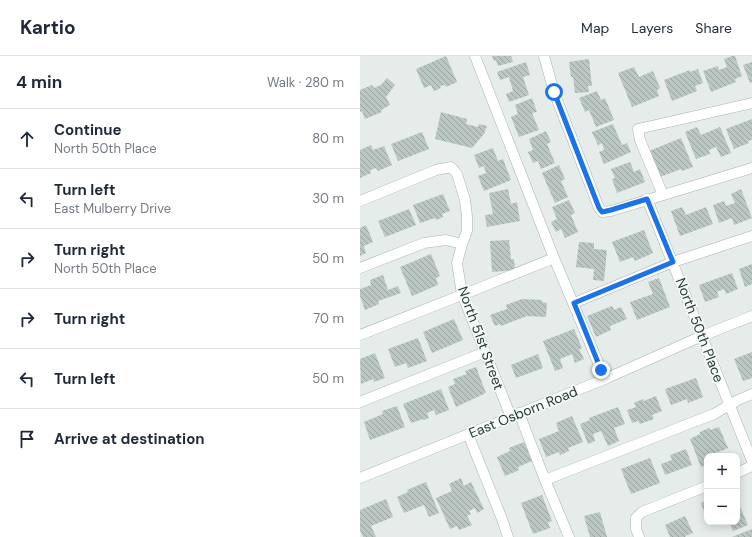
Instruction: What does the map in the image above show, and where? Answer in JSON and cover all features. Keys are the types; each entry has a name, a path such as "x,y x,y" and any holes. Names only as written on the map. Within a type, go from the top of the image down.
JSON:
{"street":[{"path":"475,56 554,258 605,379"},
{"path":"544,56 554,92 599,208 602,212 752,168"},
{"path":"662,195 640,140 638,129 752,103"},
{"name":"North 51st Street","path":"360,201 436,170 451,167 457,174 465,200 468,231 462,244 458,263 462,294 485,352 545,480 569,537"},
{"name":"North 50th Place","path":"647,199 752,461"},
{"path":"574,303 673,262 752,236"},
{"path":"360,268 424,243 446,240 462,244"},
{"path":"360,335 462,294 487,286 554,258"},
{"name":"East Osborn Road","path":"360,478 605,379 702,336 752,316"},
{"path":"360,402 485,352"},
{"path":"545,480 714,414 752,394"},
{"path":"468,434 508,537"},
{"path":"740,472 752,466"},
{"path":"639,537 636,529 636,518 642,512 704,487"}],"building":[{"path":"446,56 457,82 446,87 445,85 440,86 441,88 434,91 431,85 424,88 416,69"},
{"path":"492,56 511,56 513,62 498,66 496,60 494,61"},
{"path":"735,56 742,76 735,79 736,82 711,92 703,71 718,66 719,70 727,67 724,59"},
{"path":"589,59 592,86 588,86 589,92 575,93 569,62"},
{"path":"526,62 530,75 523,77 529,95 509,102 506,94 513,91 509,77 500,80 497,72"},
{"path":"752,62 752,82 750,83 743,65"},
{"path":"634,67 639,77 653,71 660,88 657,90 659,96 632,107 618,73"},
{"path":"698,69 703,83 695,86 697,91 672,101 664,80 690,70 690,72"},
{"path":"387,78 395,85 386,97 390,105 381,110 382,112 365,119 362,111 360,112 360,90 372,85 374,88 381,85"},
{"path":"597,91 601,100 605,98 614,120 596,127 589,110 585,112 579,98"},
{"path":"532,98 537,112 532,113 539,130 519,137 511,117 518,114 515,105"},
{"path":"441,112 467,119 466,124 478,127 479,124 487,126 484,134 472,148 435,139"},
{"path":"752,119 752,140 748,141 749,143 734,149 726,129"},
{"path":"613,124 622,145 627,143 631,152 604,164 599,152 604,150 602,143 598,145 592,132"},
{"path":"697,127 701,135 720,127 731,153 721,157 716,147 709,150 710,154 696,159 685,132"},
{"path":"546,131 551,142 547,144 555,163 541,169 538,161 533,163 528,152 533,150 529,139"},
{"path":"422,132 429,149 398,161 391,144"},
{"path":"681,138 693,167 682,171 681,169 660,177 649,151"},
{"path":"371,145 373,150 384,146 392,165 378,171 376,168 370,170 371,173 360,178 360,150"},
{"path":"493,148 498,161 503,159 511,180 484,191 478,176 486,173 484,166 479,168 474,155"},
{"path":"630,162 634,172 640,169 645,182 617,193 612,179 615,178 611,169"},
{"path":"559,165 565,179 561,181 568,197 555,203 542,173"},
{"path":"508,189 511,204 517,202 520,221 487,227 485,215 493,214 489,193"},
{"path":"741,189 752,218 734,225 732,218 719,223 713,205 724,201 726,206 735,203 731,194"},
{"path":"443,194 450,211 442,214 443,217 436,220 435,218 420,223 413,205"},
{"path":"569,200 575,213 571,215 578,232 565,238 561,229 556,232 551,222 557,219 552,207"},
{"path":"682,207 686,215 706,207 713,224 680,236 671,211"},
{"path":"409,209 416,225 385,237 378,221"},
{"path":"366,225 373,242 364,246 366,253 360,256 360,228"},
{"path":"644,230 653,253 635,261 633,257 620,262 612,242"},
{"path":"509,240 511,259 514,259 515,270 492,272 490,241"},
{"path":"579,242 594,243 594,249 607,250 604,281 593,280 594,269 576,267"},
{"path":"431,254 440,276 436,278 438,285 412,296 400,267"},
{"path":"752,264 752,284 745,287 739,269"},
{"path":"732,273 738,289 726,294 724,289 717,292 719,297 705,302 699,285"},
{"path":"383,275 388,290 398,286 401,293 378,301 379,304 365,310 360,296 360,289 371,285 370,280"},
{"path":"659,278 670,307 637,320 630,302 653,294 648,282"},
{"path":"522,299 542,300 542,302 547,303 546,317 527,316 501,326 500,324 495,326 490,315 507,309 506,305"},
{"path":"612,306 614,310 621,307 627,319 610,326 611,330 596,337 587,316"},
{"path":"454,319 463,340 432,353 423,332"},
{"path":"574,329 582,348 579,349 584,359 575,363 572,354 560,359 563,368 555,371 543,341"},
{"path":"418,338 427,361 408,368 406,363 395,367 388,349"},
{"path":"752,352 752,378 743,381 734,359"},
{"path":"375,353 385,378 374,382 373,379 361,384 360,359"},
{"path":"538,354 543,368 516,378 511,365"},
{"path":"476,367 486,393 456,407 448,387 455,384 453,379 467,374 465,371"},
{"path":"696,378 703,397 688,403 687,399 671,405 665,389"},
{"path":"441,389 449,410 436,415 434,410 427,413 429,418 411,423 403,404"},
{"path":"656,396 662,411 652,415 654,419 640,424 638,421 632,423 627,410 636,407 634,403"},
{"path":"397,406 405,427 370,440 364,422 383,414 382,411"},
{"path":"618,407 625,424 614,428 619,441 608,446 601,431 593,434 595,441 588,444 580,424 590,420 589,418"},
{"path":"572,416 583,442 568,448 569,451 560,455 559,452 546,457 539,439 559,431 556,423"},
{"path":"719,427 728,448 716,453 704,453 704,466 701,467 690,439 700,434 700,432 709,428 710,430"},
{"path":"524,442 532,461 518,467 519,470 505,476 497,457 510,451 509,448"},
{"path":"686,449 692,465 665,475 661,464 672,460 670,455"},
{"path":"650,458 660,483 631,494 621,469"},
{"path":"461,478 464,486 471,482 484,509 477,513 475,508 469,511 471,514 467,516 472,525 459,530 457,526 450,529 436,498 452,491 449,484"},
{"path":"426,482 439,513 429,517 424,505 404,513 397,497 408,492 407,490"},
{"path":"542,495 552,521 548,522 550,528 533,534 521,503"},
{"path":"386,499 393,517 371,526 376,537 363,537 360,530 360,510"},
{"path":"704,502 704,511 701,503"},
{"path":"740,507 748,525 733,531 730,525 740,525"},
{"path":"600,512 607,537 590,537 584,516"},
{"path":"685,516 693,533 685,536 686,537 670,537 665,525"},
{"path":"752,529 752,537 732,537"}],"route":[{"path":"554,92 599,208 602,212 647,199 673,262 574,303 601,370"}]}
